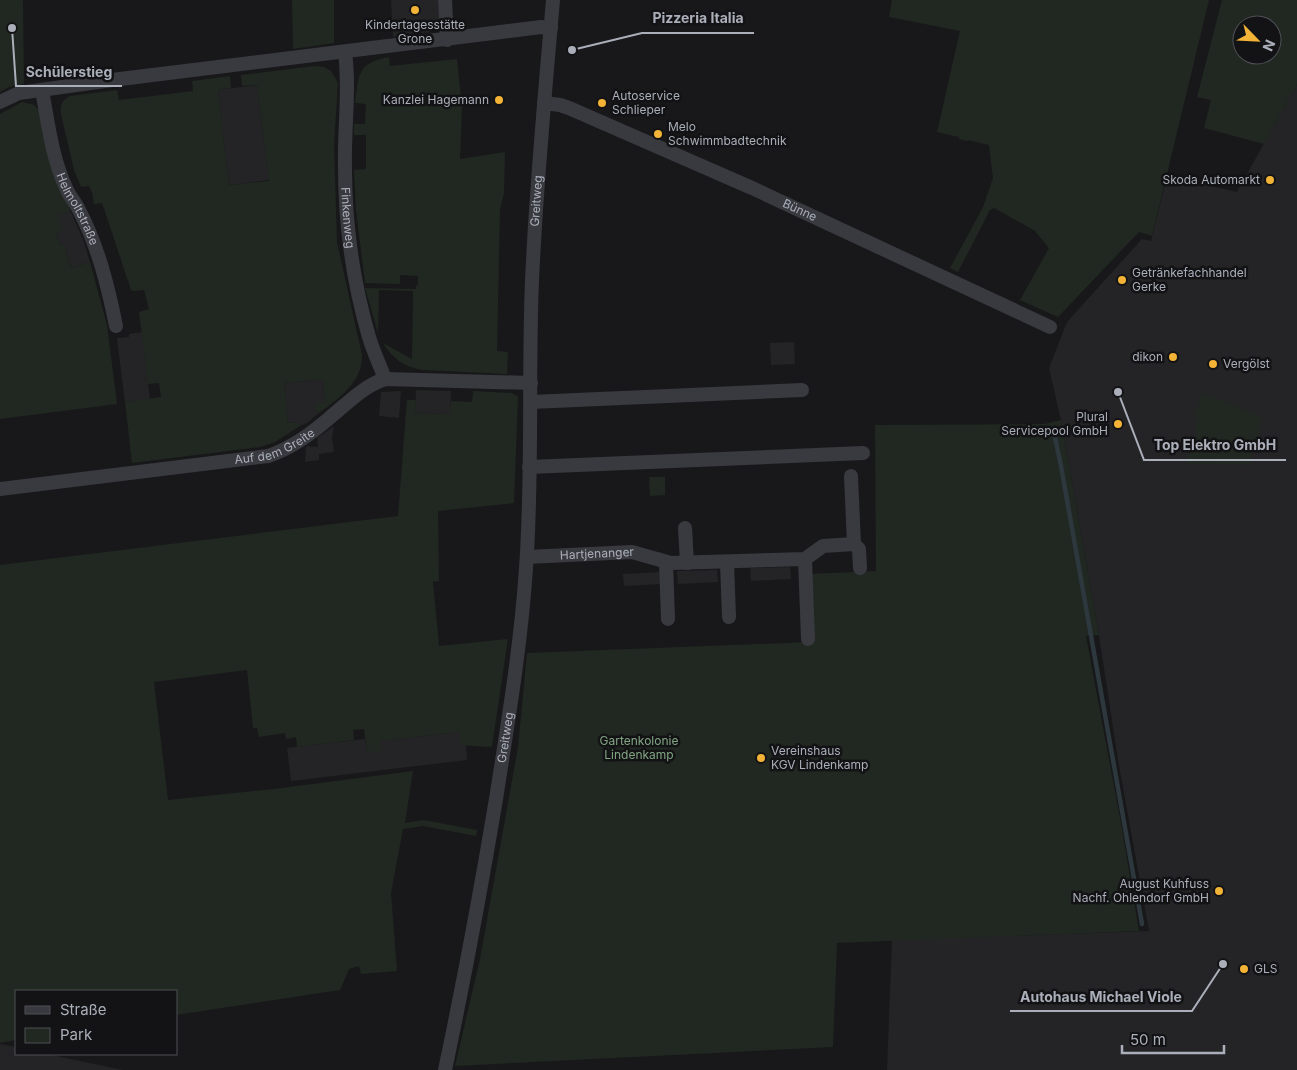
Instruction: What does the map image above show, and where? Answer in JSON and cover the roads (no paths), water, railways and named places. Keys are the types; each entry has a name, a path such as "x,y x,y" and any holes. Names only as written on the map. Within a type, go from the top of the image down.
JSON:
{"street":[{"path":"445,0 447,40"},
{"name":"Greitweg","path":"445,1070 488,848 503,756 517,656 527,557 532,284 553,0"},
{"path":"0,102 19,93 121,78 551,28"},
{"name":"Finkenweg","path":"344,52 347,79 345,167 349,237 361,308 369,339 385,380"},
{"name":"Helmoltstraße","path":"42,90 53,149 59,169 67,191 79,210 102,265 108,284 116,326"},
{"name":"Bünne","path":"544,103 569,108 752,188 1050,327"},
{"name":"Auf dem Greite","path":"0,489 268,456 300,440 318,428 364,389 385,380 531,383"},
{"path":"531,402 802,390"},
{"path":"529,467 863,453"},
{"path":"851,476 854,544 859,549 860,568"},
{"path":"685,528 686,563"},
{"path":"808,639 805,559 823,546 854,544"},
{"name":"Hartjenanger","path":"527,557 632,552 666,562 686,563 805,559"},
{"path":"666,562 668,619"},
{"path":"727,562 729,616"}],"waterway":[{"path":"1053,428 1142,924"}],"place":[{"name":"Kindertagesstätte Grone","path":"415,10"},
{"name":"Schülerstieg","path":"12,28"},
{"name":"Pizzeria Italia","path":"572,50"},
{"name":"Kanzlei Hagemann","path":"499,100"},
{"name":"Autoservice Schlieper","path":"602,103"},
{"name":"Melo Schwimmbadtechnik","path":"658,134"},
{"name":"Skoda Automarkt","path":"1270,180"},
{"name":"Getränkefachhandel Gerke","path":"1122,280"},
{"name":"dikon","path":"1173,357"},
{"name":"Vergölst","path":"1213,364"},
{"name":"Top Elektro GmbH","path":"1118,392"},
{"name":"Plural Servicepool GmbH","path":"1118,424"},
{"name":"Vereinshaus KGV Lindenkamp","path":"761,758"},
{"name":"August Kuhfuss Nachf. Ohlendorf GmbH","path":"1219,891"},
{"name":"Autohaus Michael Viole","path":"1223,964"},
{"name":"GLS","path":"1244,969"}],"park label":[{"name":"Gartenkolonie Lindenkamp","path":"639,748"}]}
